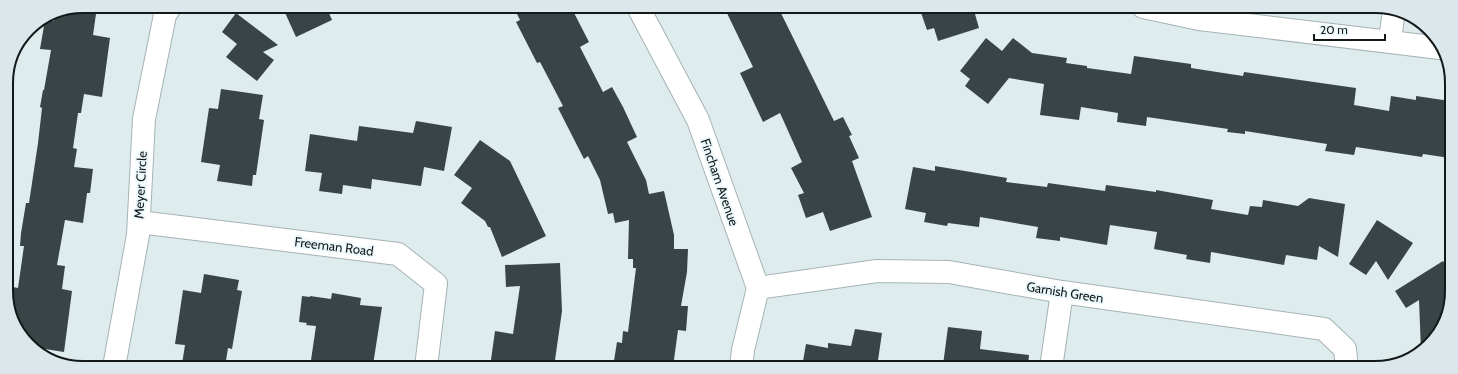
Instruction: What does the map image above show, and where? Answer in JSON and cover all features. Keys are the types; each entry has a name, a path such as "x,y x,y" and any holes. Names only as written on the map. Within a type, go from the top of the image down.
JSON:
{"street":[{"name":"Meyer Circle","path":"115,361 138,235 144,119 166,13"},
{"name":"Fincham Avenue","path":"641,13 698,120 758,288"},
{"path":"1171,13 1199,19 1435,47"},
{"path":"1390,41 1393,15"},
{"name":"Freeman Road","path":"139,222 398,254 436,284 427,361"},
{"name":"Garnish Green","path":"758,288 877,270 949,272 1062,292 1324,330 1345,348 1346,361"},
{"path":"742,361 758,288"},
{"path":"1052,361 1062,292"}],"building":[{"path":"236,13 278,45 263,52 274,60 257,81 226,57 237,44 222,32"},
{"path":"285,13 329,13 332,20 296,37"},
{"path":"516,13 574,13 589,42 580,47 603,92 612,87 637,137 627,142 646,180 649,194 664,191 674,235 674,249 688,249 687,272 681,306 688,306 686,331 678,330 674,361 614,361 617,342 622,343 623,331 628,332 636,268 633,268 633,259 628,259 629,220 615,223 613,213 608,214 600,180 588,156 584,159 558,108 563,106 540,62 537,63 516,22 520,20"},
{"path":"727,13 781,13 834,121 843,117 852,135 849,136 859,158 852,161 872,217 830,231 823,212 806,218 798,195 804,193 791,168 802,162 780,113 763,122 740,73 753,67"},
{"path":"921,13 975,13 979,28 938,41 934,28 927,30"},
{"path":"74,14 96,14 93,35 110,38 102,97 84,94 81,113 78,113 73,148 77,149 74,167 93,169 90,193 87,193 83,223 65,220 57,265 65,266 62,289 72,291 64,352 45,350 27,334 18,318 14,305 13,291 13,287 18,288 24,246 20,246 21,233 26,203 29,203 38,143 42,108 40,107 51,50 40,49 44,25 51,21 54,21 60,17"},
{"path":"986,38 1002,51 1013,38 1032,53 1067,58 1066,63 1087,66 1087,68 1131,74 1134,56 1191,64 1191,68 1243,76 1244,72 1356,88 1354,105 1389,111 1391,96 1416,100 1416,96 1445,100 1445,157 1423,154 1422,157 1356,147 1354,155 1325,151 1327,144 1245,131 1245,134 1227,132 1228,129 1147,117 1146,126 1117,122 1118,113 1081,107 1079,120 1040,115 1044,84 1009,78 988,104 965,86 970,79 960,71"},
{"path":"221,89 263,95 259,119 264,120 256,175 253,175 252,186 217,181 220,165 201,162 209,108 218,109"},
{"path":"416,121 452,127 444,171 424,167 421,186 372,179 371,189 343,185 342,194 319,191 322,173 305,171 310,134 357,141 359,126 413,133"},
{"path":"480,140 510,161 546,236 502,257 490,227 488,227 485,221 461,203 472,188 454,175"},
{"path":"935,166 1007,178 1006,182 1047,187 1048,183 1105,191 1106,185 1156,192 1156,190 1213,200 1211,209 1248,215 1250,206 1262,207 1263,200 1298,206 1309,198 1345,204 1338,257 1319,246 1317,260 1286,255 1284,265 1211,252 1210,263 1186,259 1187,255 1154,249 1157,232 1110,225 1107,245 1060,237 1060,241 1036,238 1038,227 980,217 979,227 948,223 947,226 924,222 926,213 905,209 913,167 935,171"},
{"path":"1377,220 1413,243 1388,280 1376,261 1366,275 1349,264"},
{"path":"1443,261 1445,264 1444,305 1436,326 1421,344 1419,300 1406,308 1395,291"},
{"path":"560,263 562,311 555,361 491,361 495,331 513,334 520,286 506,287 505,265"},
{"path":"204,274 239,280 237,290 242,291 232,349 228,348 226,361 182,361 185,345 175,344 183,290 201,293"},
{"path":"332,293 361,298 360,305 382,307 374,361 311,361 316,326 306,325 307,323 299,322 302,296 331,299"},
{"path":"948,327 982,331 980,349 1029,355 1028,361 944,361"},
{"path":"855,329 882,333 878,361 803,361 806,344 828,348 828,343 851,346"}]}
